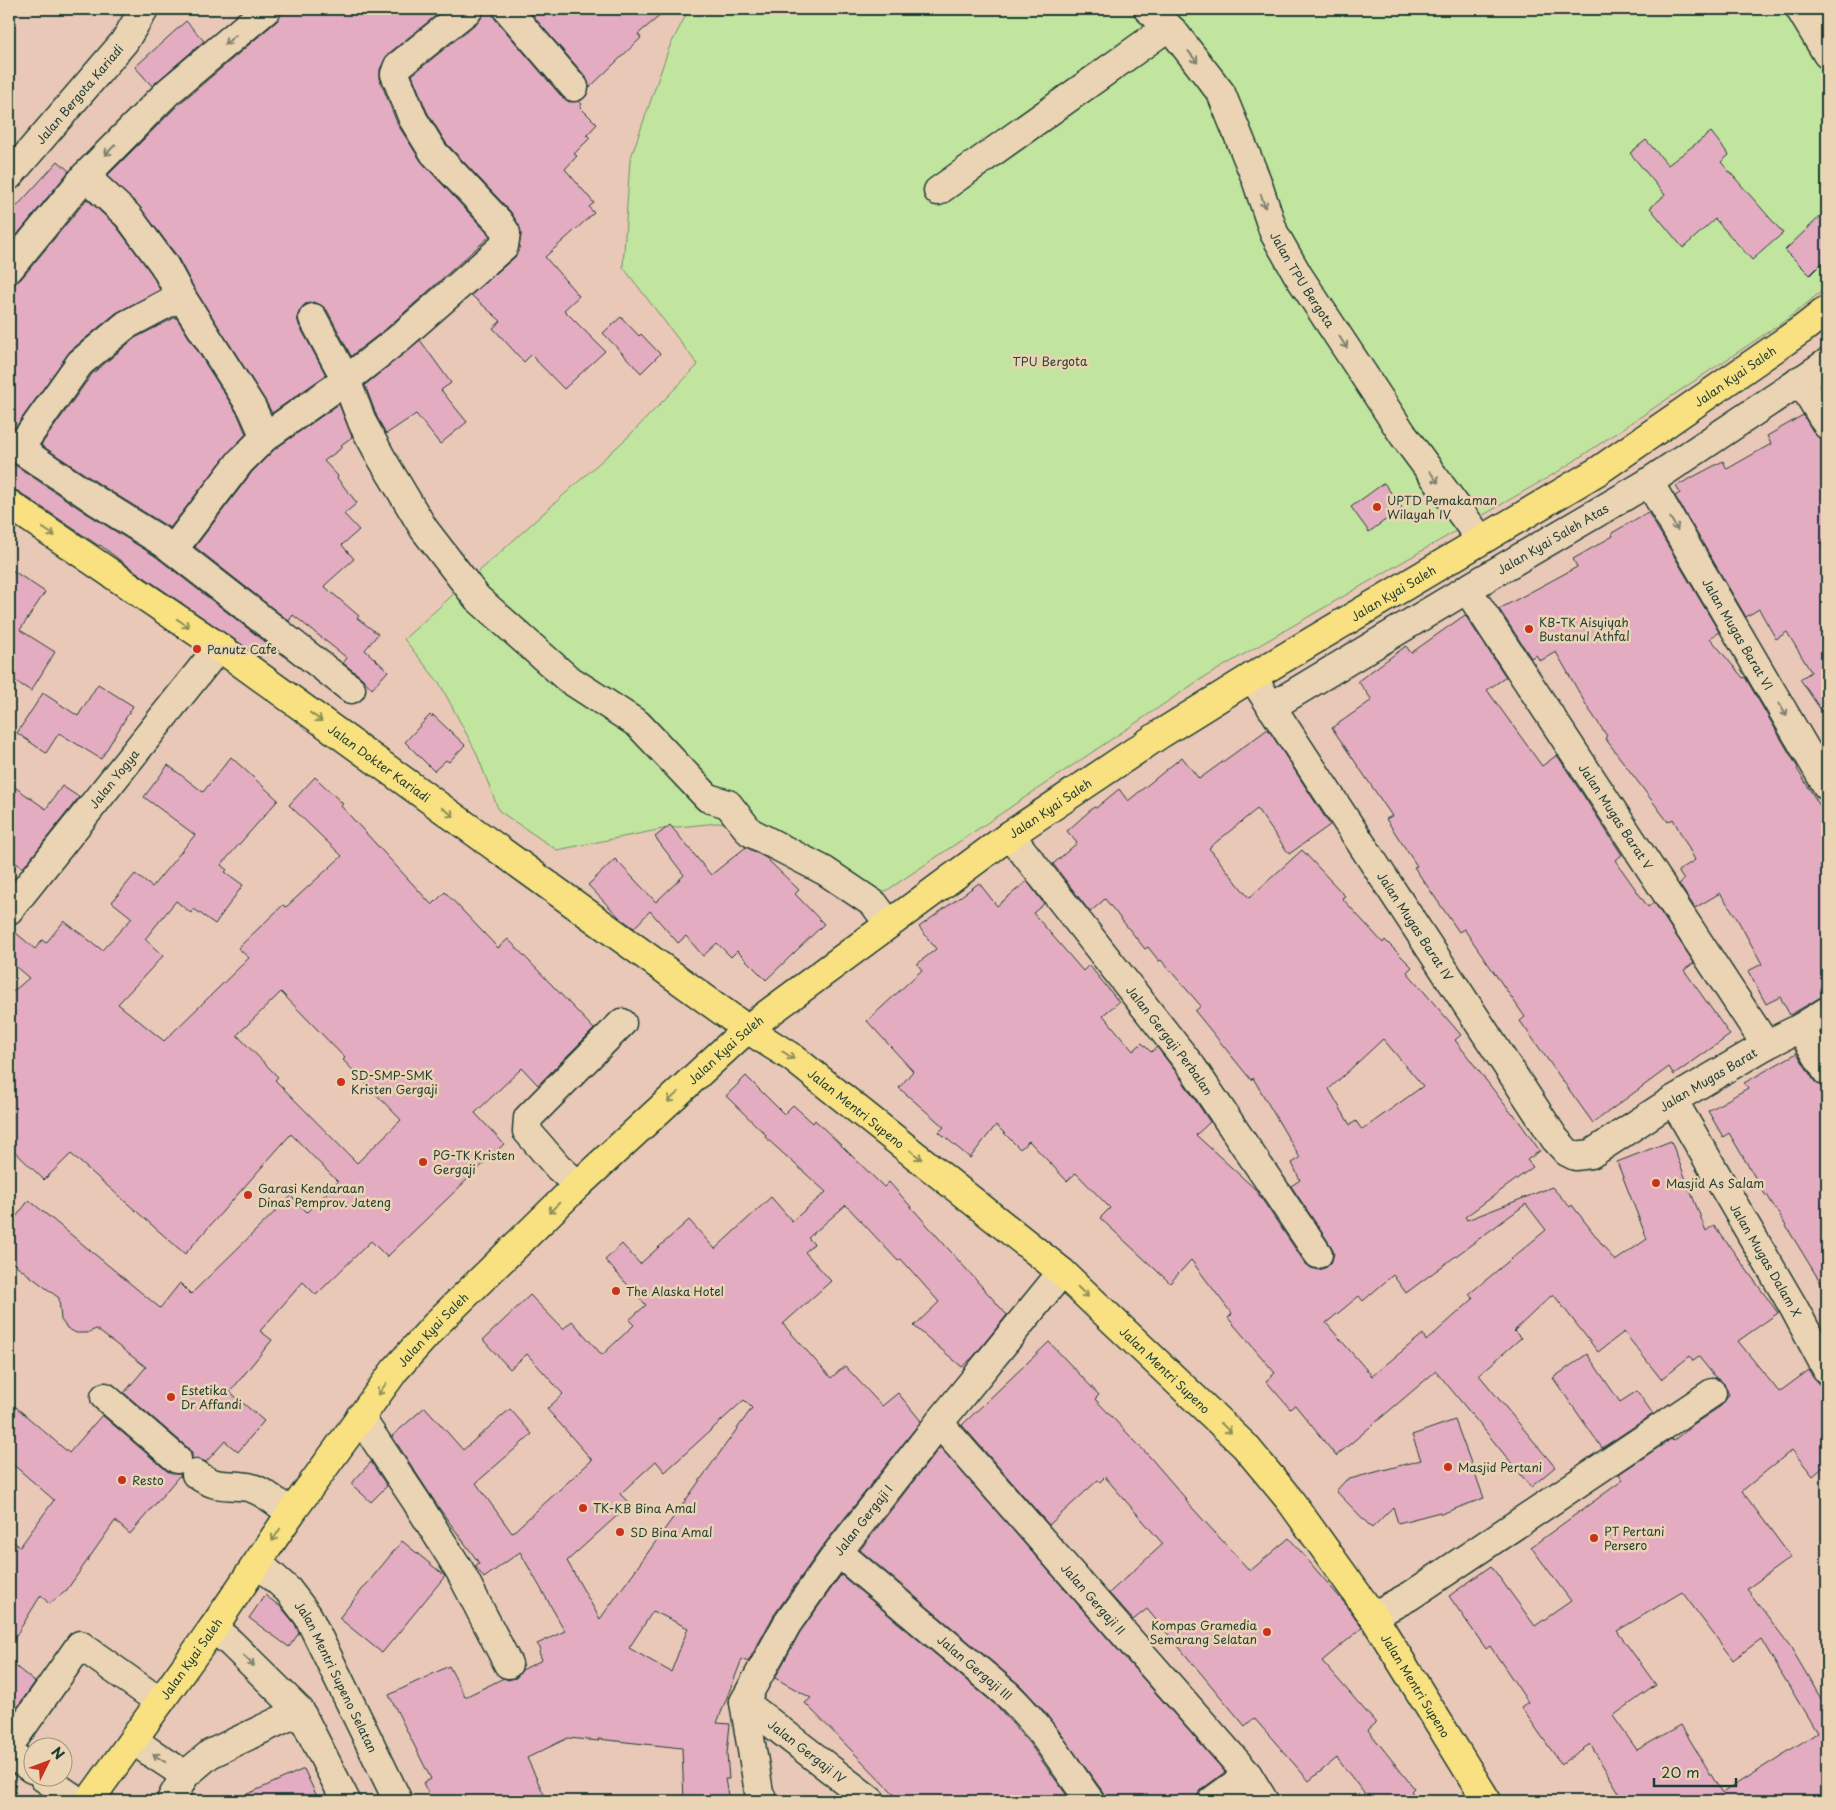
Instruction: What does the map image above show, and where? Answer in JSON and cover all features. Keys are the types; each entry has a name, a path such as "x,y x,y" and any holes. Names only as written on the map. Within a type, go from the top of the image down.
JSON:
{"main road":[{"name":"Jalan Kyai Saleh","path":"90,1801 214,1628 291,1513 395,1370 439,1321 578,1185 748,1029 1010,835 1162,733 1598,471 1827,310"},
{"name":"Jalan Dokter Kariadi","path":"9,504 219,647 748,1029"},
{"name":"Jalan Mentri Supeno","path":"748,1029 793,1058 1062,1272 1245,1446 1289,1499 1373,1616 1487,1801"}],"street":[{"name":"Jalan Bergota Kariadi","path":"9,176 124,42 144,9"},
{"path":"9,269 85,176 168,92 267,9"},
{"path":"173,550 240,462 264,437 346,380 422,319 504,246 506,233 499,222 434,153 413,119 395,74 398,66 469,9"},
{"path":"507,9 574,87"},
{"name":"Jalan TPU Bergota","path":"1148,9 1173,31 1222,93 1256,179 1274,232 1298,275 1404,436 1481,540"},
{"path":"1800,9 1827,54"},
{"path":"938,191 1168,27"},
{"path":"85,176 128,216 164,265 181,296 252,408 264,437"},
{"path":"181,296 126,326 80,363 14,446 173,550 351,689"},
{"path":"312,318 346,380 362,424 424,529 477,598 567,678 638,724 708,798 728,804 750,832 826,872 874,904 889,924"},
{"name":"Jalan Kyai Saleh Atas","path":"1271,707 1649,482 1827,363"},
{"path":"1800,380 1827,425"},
{"name":"Jalan Mugas Barat VI","path":"1649,482 1827,786"},
{"name":"Jalan Mugas Barat V","path":"1467,589 1766,1045"},
{"name":"Jalan Yogya","path":"9,910 219,647"},
{"name":"Jalan Mugas Barat IV","path":"1252,678 1555,1139 1567,1152 1575,1156 1591,1154"},
{"name":"Jalan Gergaji Perbalan","path":"1010,835 1192,1066 1318,1254"},
{"name":"Jalan Mugas Barat","path":"1591,1154 1673,1100 1827,1011"},
{"path":"578,1185 558,1168 528,1131 528,1118 622,1023"},
{"path":"1800,1028 1827,1072"},
{"name":"Jalan Mugas Dalam X","path":"1673,1100 1794,1308 1827,1370"},
{"name":"Jalan Gergaji I","path":"744,1702 787,1624 838,1552 939,1423 1062,1272"},
{"path":"1373,1616 1410,1596 1712,1393"},
{"path":"105,1397 207,1482 218,1485 248,1487 259,1491 291,1513"},
{"path":"360,1417 460,1571 508,1664"},
{"name":"Jalan Gergaji II","path":"939,1423 1248,1775 1264,1801"},
{"name":"Jalan Gergaji III","path":"838,1552 1020,1706 1039,1728 1090,1801"},
{"name":"Jalan Mentri Supeno Selatan","path":"258,1563 288,1590 308,1616 398,1801"},
{"path":"214,1628 300,1711 346,1801"},
{"path":"9,1746 80,1645 160,1702"},
{"path":"744,1702 763,1801"},
{"name":"Jalan Gergaji IV","path":"744,1702 871,1801"},
{"path":"172,1801 185,1775 210,1754 300,1711"},
{"path":"134,1739 185,1775"},
{"path":"9,1753 22,1763"},
{"path":"1212,1801 1248,1775"},
{"path":"59,1788 78,1801"}],"green space":[{"name":"TPU Bergota","path":"684,9 1827,9 1827,287 1786,320 1559,471 1198,681 871,901 748,820 668,828 557,850 499,811 476,752 440,684 404,639 628,437 698,365 623,267 630,160 669,48 687,13"}],"building":[{"path":"282,9 444,9 388,54 380,69 380,80 398,125 421,161 490,236 387,328 351,356 327,310 314,302 305,304 297,317 299,325 326,375 272,413 194,288 177,256 140,207 107,176 179,104 277,21"},
{"path":"484,9 492,9 495,19 562,97 569,102 579,101 582,104 580,107 597,124 587,135 590,138 574,154 577,156 565,169 594,203 589,207 594,213 545,257 579,296 564,310 605,351 564,389 531,355 524,362 493,328 501,321 471,295 515,257 521,235 519,225 510,211 446,143 427,112 412,75 479,21"},
{"path":"527,9 668,9 638,34 641,38 589,88 586,77"},
{"path":"186,21 204,41 152,86 135,67"},
{"path":"1711,132 1729,155 1721,162 1783,233 1752,260 1715,219 1683,248 1650,208 1665,195 1630,153 1646,140 1668,165"},
{"path":"58,161 69,171 16,236 9,230 9,215"},
{"path":"87,199 116,226 151,273 160,290 116,313 70,351 15,428 9,427 9,290 21,279"},
{"path":"1827,210 1827,258 1810,275 1785,250"},
{"path":"176,317 238,415 246,434 228,453 170,528 41,445 92,374 135,338"},
{"path":"621,317 660,354 641,373 603,333"},
{"path":"420,340 451,383 441,390 467,422 440,444 416,414 386,434 377,417 365,385"},
{"path":"339,404 352,437 341,445 343,447 324,461 338,476 337,478 357,503 344,514 359,530 342,545 354,559 324,586 359,616 357,618 378,634 365,650 388,671 372,689 361,677 343,663 347,658 293,615 289,621 195,547 252,472 275,449"},
{"path":"1803,415 1814,433 1823,440 1827,447 1827,719 1800,679 1811,672 1787,632 1776,639 1759,609 1746,617 1675,496 1680,493 1676,486 1723,461 1727,469 1771,444 1767,436"},
{"path":"9,461 86,513 155,556 269,645 260,657 100,545 18,491 9,489"},
{"name":"UPTD Pemakaman Wilayah IV","path":"1384,483 1402,508 1369,532 1351,507"},
{"path":"1648,512 1719,632 1710,638 1743,678 1745,677 1797,769 1827,817 1827,996 1819,998 1790,1015 1780,997 1766,1004 1748,971 1762,964 1735,915 1720,893 1695,908 1679,884 1684,880 1678,871 1695,860 1673,819 1668,822 1605,738 1607,736 1588,708 1556,652 1540,661 1536,655 1531,658 1499,609 1577,567 1573,559 1613,536 1612,533"},
{"path":"9,568 45,592 20,630 55,652 31,691 9,677"},
{"path":"1465,615 1506,677 1487,690 1542,766 1557,755 1622,855 1615,860 1648,907 1654,902 1694,963 1684,970 1730,1035 1674,1075 1669,1067 1593,1123 1520,1021 1525,1017 1464,929 1459,932 1414,867 1417,866 1386,819 1392,816 1332,728 1372,700 1358,681 1406,646 1411,653"},
{"path":"98,684 133,706 101,759 59,733 46,753 17,733 43,693 78,716"},
{"path":"430,715 432,717 433,715 465,745 449,762 446,760 434,771 405,742"},
{"path":"1268,729 1330,825 1289,854 1257,809 1209,848 1249,898 1302,850 1345,896 1342,898 1383,943 1385,940 1412,967 1407,972 1461,1035 1455,1040 1513,1113 1540,1151 1527,1160 1533,1167 1465,1217 1467,1220 1552,1187 1570,1207 1572,1205 1615,1261 1647,1239 1617,1162 1671,1141 1706,1231 1714,1225 1778,1313 1738,1341 1779,1392 1809,1370 1813,1378 1827,1393 1827,1464 1813,1476 1792,1450 1742,1491 1791,1557 1747,1589 1790,1646 1827,1709 1827,1801 1624,1801 1590,1744 1561,1764 1521,1707 1528,1702 1490,1646 1486,1649 1449,1596 1491,1566 1535,1626 1571,1601 1531,1547 1623,1480 1619,1474 1671,1439 1673,1441 1691,1426 1721,1406 1729,1395 1725,1385 1716,1378 1699,1357 1693,1361 1690,1356 1661,1379 1624,1332 1598,1352 1553,1294 1514,1331 1521,1338 1479,1375 1555,1467 1531,1487 1436,1371 1336,1456 1295,1405 1290,1409 1266,1381 1275,1373 1228,1318 1232,1314 1191,1260 1170,1283 1100,1218 1110,1208 1076,1173 1067,1181 1029,1141 1020,1149 996,1125 970,1158 939,1132 944,1127 899,1088 913,1071 867,1021 922,970 917,964 936,949 919,927 979,883 997,906 1027,881 1044,904 1033,913 1083,971 1089,965 1119,1002 1103,1015 1133,1051 1142,1043 1151,1052 1157,1047 1210,1122 1196,1135 1255,1189 1305,1263 1311,1268 1319,1270 1327,1267 1332,1261 1334,1253 1331,1246 1291,1186 1300,1180 1292,1163 1300,1158 1253,1078 1251,1080 1195,1011 1201,1006 1161,960 1159,961 1148,947 1145,949 1105,899 1090,912 1053,864 1077,843 1067,831 1094,807 1096,808 1119,789 1128,801 1182,757 1199,779","holes":["1383,1039 1423,1086 1362,1130 1356,1121 1350,1125 1329,1089","1526,1204 1546,1230 1469,1294 1473,1299 1426,1341 1423,1334 1372,1376 1326,1323 1359,1296 1363,1301 1393,1275 1406,1293","1682,1592 1733,1660 1761,1639 1817,1733 1722,1793 1681,1725 1637,1750 1613,1716 1656,1685 1617,1631"]},
{"path":"231,757 278,800 221,865 227,870 225,872 243,885 215,924 194,909 191,913 176,901 145,939 163,956 118,1004 164,1041 249,958 238,948 283,905 286,907 342,856 289,805 315,777 343,804 341,806 432,905 445,892 498,948 508,939 594,1029 538,1085 522,1068 475,1113 504,1144 387,1257 371,1241 316,1295 303,1282 260,1331 272,1340 230,1392 264,1421 238,1452 225,1441 206,1462 197,1458 192,1459 192,1453 187,1447 124,1393 146,1367 96,1329 87,1333 76,1333 67,1328 61,1320 59,1298 9,1260 9,1226 29,1200 160,1308 180,1283 191,1294 291,1196 307,1212 338,1182 291,1134 185,1254 71,1154 44,1180 9,1146 9,995 29,978 9,961 9,927 35,949 42,940 46,943 64,921 102,950 132,918 112,902 135,874 152,887 195,835 144,797 168,765 203,792","holes":["281,992 345,1058 343,1060 401,1120 357,1163 275,1080 278,1077 237,1035"]},
{"path":"9,783 46,809 62,786 79,797 23,868 9,858"},
{"path":"670,825 711,875 746,847 766,858 799,890 795,894 824,924 766,980 737,951 731,957 717,943 703,956 686,936 678,943 650,911 634,928 620,918 588,885 615,859 656,902 684,875 655,837"},
{"path":"1797,1053 1814,1081 1820,1086 1827,1088 1827,1293 1729,1133 1723,1137 1708,1111 1748,1088 1744,1083"},
{"path":"746,1076 784,1114 793,1105 813,1123 815,1120 884,1187 889,1182 1007,1315 973,1357 962,1367 914,1326 939,1302 901,1259 898,1261 846,1205 808,1238 814,1244 805,1252 831,1281 783,1324 831,1378 845,1366 882,1406 898,1393 921,1421 825,1543 774,1615 748,1662 742,1659 717,1723 730,1724 727,1754 729,1779 725,1779 729,1801 684,1801 682,1748 598,1739 599,1741 568,1738 527,1758 547,1801 432,1801 423,1783 431,1779 389,1695 449,1666 465,1697 504,1678 508,1680 516,1678 522,1670 542,1660 539,1652 541,1649 537,1644 565,1631 520,1552 484,1578 475,1566 479,1563 439,1508 392,1436 425,1407 463,1450 510,1409 532,1434 476,1483 512,1533 592,1460 547,1409 563,1394 527,1354 510,1369 483,1340 530,1295 563,1329 572,1321 602,1355 634,1325 629,1320 646,1305 605,1260 622,1244 640,1264 689,1220 715,1249 771,1197 792,1221 826,1192 765,1137 766,1135 726,1096","holes":["744,1400 752,1408 600,1619 567,1561 630,1504 620,1494 656,1461 665,1472","653,1611 688,1628 671,1672 629,1648"]},
{"path":"1049,1342 1099,1395 1095,1399 1149,1456 1186,1501 1250,1571 1289,1538 1348,1607 1362,1628 1322,1661 1376,1723 1368,1730 1414,1788 1411,1791 1419,1801 1370,1801 1337,1758 1309,1781 1254,1718 1245,1726 1147,1609 1133,1620 1109,1593 1163,1544 1105,1477 1100,1482 1098,1480 1049,1525 962,1425"},
{"path":"1587,1354 1620,1402 1637,1391 1653,1414 1602,1448 1553,1378"},
{"path":"9,1401 69,1453 102,1415 167,1471 180,1474 181,1477 179,1476 130,1534 115,1521 66,1591 49,1604 41,1595 9,1647 9,1538 20,1547 54,1500 9,1461"},
{"path":"1455,1420 1484,1498 1441,1514 1440,1512 1398,1523 1393,1507 1372,1528 1336,1491 1346,1480 1421,1460 1412,1435"},
{"path":"940,1447 1225,1772 1202,1789 1198,1794 1197,1801 1105,1801 1103,1792 1064,1738 1043,1710 1020,1685 860,1550"},
{"path":"371,1462 387,1486 371,1502 351,1484"},
{"path":"402,1541 445,1576 382,1653 339,1618"},
{"path":"841,1575 998,1707 1029,1743 1071,1801 901,1801 805,1703 811,1698 775,1678 800,1632"},
{"path":"265,1595 281,1607 295,1624 299,1633 289,1647 249,1618"},
{"path":"9,1661 35,1682 9,1719"},
{"path":"304,1769 319,1801 232,1801"}],"place":[{"name":"UPTD Pemakaman Wilayah IV","path":"1377,507"},
{"name":"KB-TK Aisyiyah Bustanul Athfal","path":"1529,629"},
{"name":"Panutz Cafe","path":"197,649"},
{"name":"SD-SMP-SMK Kristen Gergaji","path":"341,1082"},
{"name":"PG-TK Kristen Gergaji","path":"423,1162"},
{"name":"Masjid As Salam","path":"1656,1183"},
{"name":"Garasi Kendaraan Dinas Pemprov. Jateng","path":"248,1195"},
{"name":"The Alaska Hotel","path":"616,1291"},
{"name":"Estetika Dr Affandi","path":"171,1397"},
{"name":"Masjid Pertani","path":"1448,1467"},
{"name":"Resto","path":"122,1480"},
{"name":"TK-KB Bina Amal","path":"583,1508"},
{"name":"SD Bina Amal","path":"620,1532"},
{"name":"PT Pertani Persero","path":"1594,1538"},
{"name":"Kompas Gramedia Semarang Selatan","path":"1267,1632"}]}
